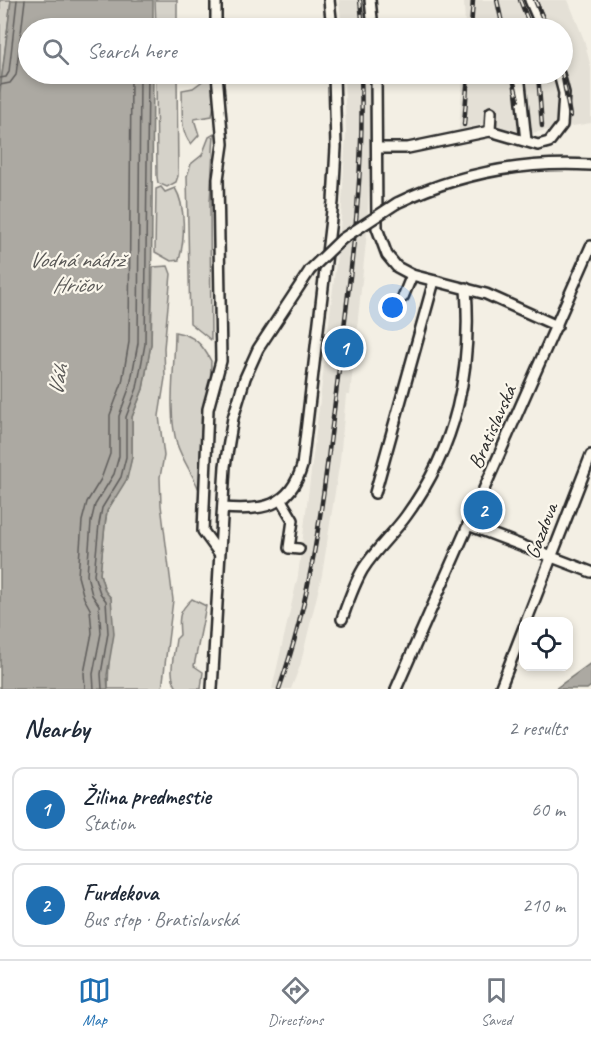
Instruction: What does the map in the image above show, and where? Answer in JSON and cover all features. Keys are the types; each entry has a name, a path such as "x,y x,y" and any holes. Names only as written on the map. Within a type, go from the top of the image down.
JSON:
{"street":[{"path":"216,0 216,18"},
{"path":"329,0 331,18"},
{"path":"370,0 372,18"},
{"path":"530,0 538,18"},
{"path":"218,84 222,144 218,179 221,361 208,409 203,531 219,553"},
{"path":"222,508 256,509 281,500 292,489 300,475 307,434 333,202 336,147 334,84"},
{"path":"376,84 379,238 390,260 412,275 466,288 557,326"},
{"path":"520,84 526,141"},
{"path":"377,148 408,148 490,131 538,145 549,142 562,125 564,93 562,84"},
{"path":"490,131 491,112"},
{"path":"212,689 219,553 228,442 245,378 266,334 310,270 342,239 397,203 444,183 492,170 541,164 591,165"},
{"name":"Bratislavská","path":"396,689 591,246"},
{"path":"403,297 412,275"},
{"path":"375,493 434,280"},
{"path":"342,619 364,567 412,507 444,448 465,378 469,326 466,288"},
{"name":"Gazdova","path":"528,617 591,455"},
{"path":"281,500 293,520 289,548 299,549"},
{"path":"468,525 591,572"},
{"path":"500,689 519,640"}],"shaded area":[{"path":"0,0 11,0 0,92"},
{"path":"155,0 177,0 177,18 156,18"},
{"path":"339,0 364,0 367,18 341,18"},
{"path":"464,0 568,0 584,40 591,68 591,123 531,133 483,124 459,130 462,84 573,84 573,18 465,18"},
{"path":"156,84 177,84 178,176 176,182 167,187 158,183"},
{"path":"198,84 217,84 212,116 194,119 199,135 191,144 183,126 182,90 193,88"},
{"path":"344,84 371,84 367,232 350,395 346,395 340,460 322,575 300,666 291,689 272,689 298,576 341,219 346,134"},
{"path":"214,134 210,202 211,340 190,323 187,176 191,164 202,155 209,137"},
{"path":"161,187 165,192 175,188 179,195 183,213 183,233 179,260 171,261 155,252 156,189"},
{"path":"168,266 171,274 164,348 165,378 159,416 164,456 160,477 161,505 173,600 162,689 108,689 111,598 105,591 100,574 105,525 107,511 126,479 132,457 132,417 143,389 151,344 153,267"},
{"path":"175,332 197,342 211,361 207,499 201,495 182,457 174,431 172,403"},
{"path":"192,599 206,606 194,666 203,672 201,689 178,689 172,672 176,639 180,635 180,616"}],"water":[{"name":"Vodná nádrž Hričov","path":"11,0 153,0 153,18 18,18 18,84 153,84 151,344 143,389 132,417 132,457 127,479 107,511 105,525 100,574 105,591 111,598 114,634 107,675 108,689 0,689 0,92"},
{"path":"591,663 591,686 587,689 555,689"}],"railway":[{"path":"360,0 362,18"},
{"path":"472,18 473,0"},
{"path":"497,0 501,18"},
{"path":"520,0 527,18"},
{"path":"535,0 543,18"},
{"path":"279,689 302,613 323,496 356,226 361,150 361,84"},
{"path":"464,125 467,84"},
{"path":"514,84 518,100"},
{"path":"539,84 542,126"},
{"path":"564,84 570,116"}],"place":[{"name":"Žilina predmestie","path":"344,348"},
{"name":"Furdekova","path":"483,510"}],"water label":[{"name":"Váh","path":"58,380"}]}
